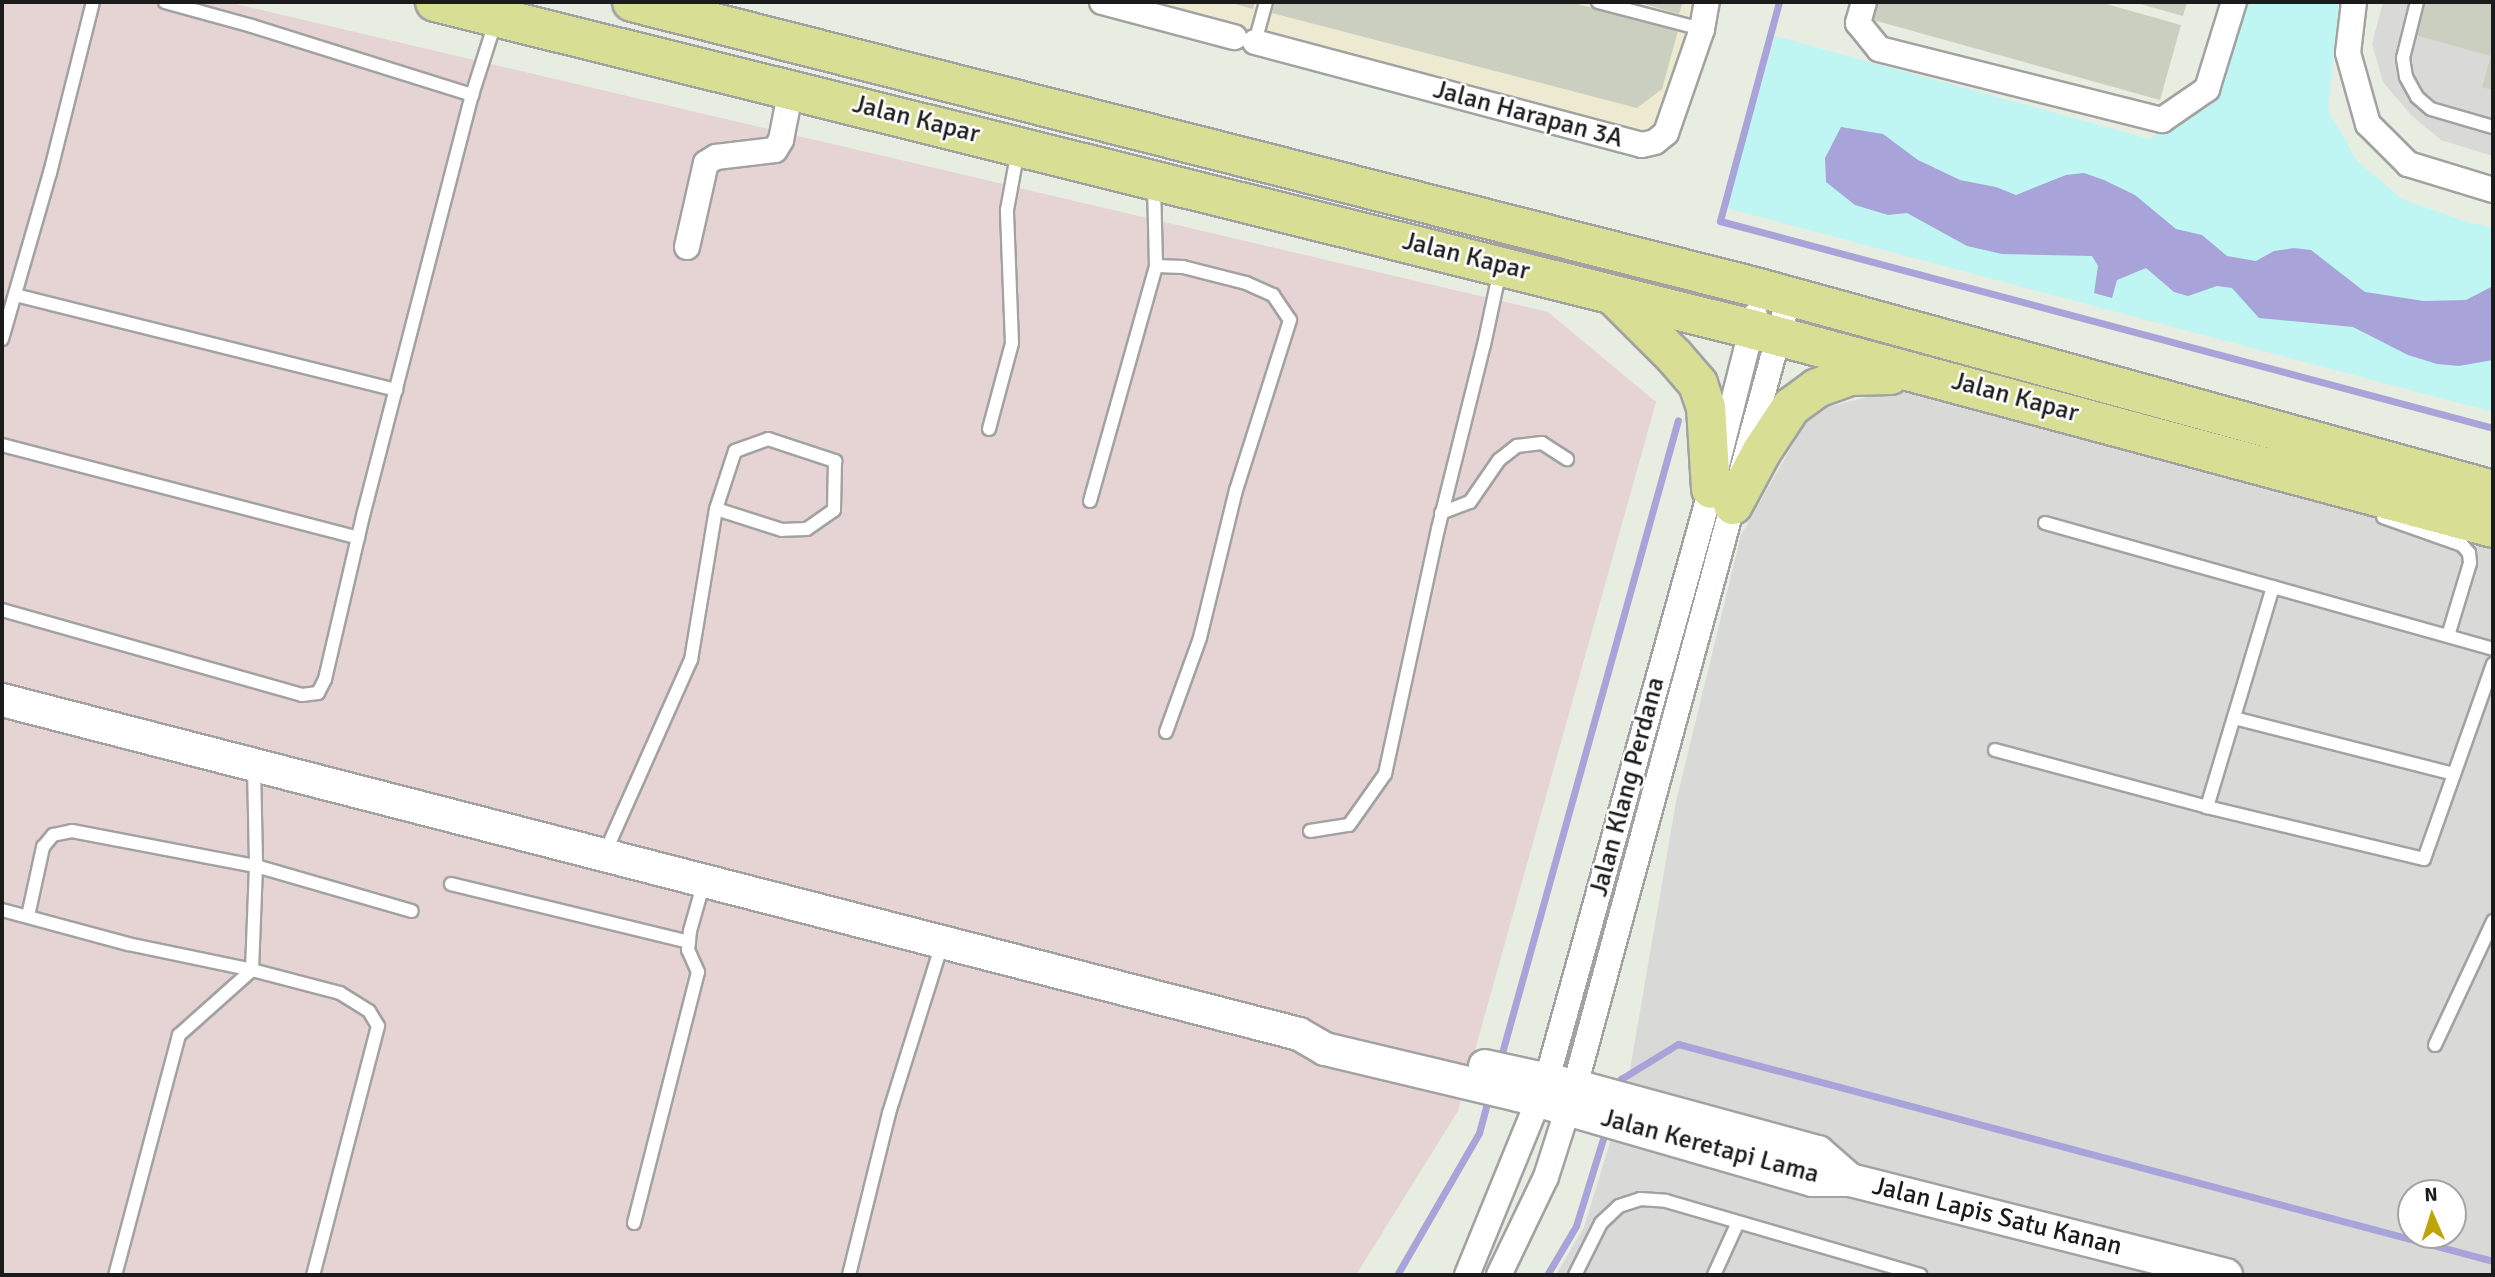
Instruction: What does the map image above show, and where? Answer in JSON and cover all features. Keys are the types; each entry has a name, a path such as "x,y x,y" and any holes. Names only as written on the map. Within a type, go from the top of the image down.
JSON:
{"highway":[{"name":"Jalan Kapar","path":"435,2 1765,332 1927,374 2326,489 2493,527"},
{"name":"Jalan Kapar","path":"632,2 1776,293 2493,490"},
{"path":"1612,295 1667,348 1698,384 1706,407 1722,497"},
{"path":"1722,497 1762,451 1791,407 1817,388 1850,376 1927,374"}],"street":[{"name":"Jalan Harapan 3A","path":"1102,2 1642,145 1655,142 1665,133 1702,29 1707,2"},
{"path":"1864,2 1858,23 1879,49 2162,120 2207,89 2234,2"},
{"path":"2354,2 2348,52 2368,124 2408,164 2493,190"},
{"path":"687,247 706,163 716,157 775,150 791,89"},
{"name":"Jalan Klang Perdana","path":"1499,1275 1546,1177 1556,1094 1776,293"},
{"name":"Jalan Keretapi Lama","path":"2,700 1299,1034 1325,1049 1464,1073 1628,1114 1818,1152 1850,1180"},
{"name":"Jalan Klang Perdana","path":"1467,1275 1556,1094"},
{"name":"Jalan Lapis Satu Kanan","path":"1850,1180 2151,1266 2226,1275"}],"lane":[{"path":"2,339 50,173 93,2"},
{"path":"164,2 472,95"},
{"path":"1244,40 1266,2"},
{"path":"1598,2 1702,29"},
{"path":"2417,2 2403,58 2406,77 2417,97 2431,109 2493,127"},
{"path":"2,610 302,695 317,693 325,679 358,538 472,95 496,18"},
{"path":"989,429 1012,343 1007,210 1019,145"},
{"path":"1090,501 1156,266 1153,179"},
{"path":"1156,266 1184,267 1246,283 1273,295 1290,320 1236,490 1200,638 1166,732"},
{"path":"1310,831 1349,825 1385,774 1441,513 1485,345 1501,266"},
{"path":"15,295 396,390"},
{"path":"604,855 691,660 716,509 735,451 768,439 835,461 834,510 807,529 782,530 716,509"},
{"path":"1441,513 1470,502 1499,460 1517,446 1542,443 1567,459"},
{"path":"2,445 358,538"},
{"path":"2370,513 2462,544 2469,553 2470,563 2448,636"},
{"path":"2045,523 2493,649"},
{"path":"2207,807 2273,587"},
{"path":"1995,750 2207,807 2424,859 2493,664"},
{"path":"2234,718 2454,774"},
{"path":"115,1275 179,1035 252,970 256,866 254,766"},
{"path":"28,916 43,847 53,835 72,831 256,866 412,911"},
{"path":"634,1223 698,972 688,950 705,881"},
{"path":"452,884 689,942"},
{"path":"2,910 128,944 252,970 340,993 369,1011 377,1026 313,1275"},
{"path":"2435,1045 2493,921"},
{"path":"849,1275 889,1114 942,944"},
{"path":"1575,1275 1601,1223 1619,1206 1640,1199 1666,1201 1920,1275"},
{"path":"1714,1275 1738,1222"}],"shaded area":[{"path":"2,2 227,2 1548,312 1656,402 1458,1111 1356,1275 2,1275"},
{"path":"1135,2 1698,2 1658,126 1643,135"},
{"path":"2247,2 2339,3 2328,110 2357,161 2402,199 2467,222 2493,228 2493,412 1726,208 1775,36 2150,139 2220,89"},
{"path":"2383,2 2493,2 2493,156 2441,140 2411,115 2383,82 2372,44"},
{"path":"1841,127 1883,134 1918,160 1960,180 1996,187 2016,195 2066,175 2084,173 2135,195 2176,229 2202,235 2227,256 2256,261 2274,251 2294,248 2311,250 2365,292 2424,301 2466,300 2493,286 2493,360 2459,366 2437,364 2408,355 2353,327 2259,318 2232,288 2217,286 2188,296 2174,292 2146,268 2117,280 2112,298 2094,293 2098,266 2092,256 2002,254 1967,246 1907,213 1888,215 1855,205 1826,182 1825,158"},
{"path":"1910,386 2493,543 2493,1275 1556,1275 1584,1227 1627,1087 1676,802 1741,535 1812,411"}],"building":[{"path":"1228,2 1255,2 1253,9"},
{"path":"1275,2 1570,2 1678,31 1662,89 1637,108 1272,13"},
{"path":"1637,2 1683,2 1679,14"},
{"path":"1871,2 2099,2 2181,25 2160,100 1866,18"},
{"path":"2133,2 2187,2 2183,16"},
{"path":"2424,2 2493,2 2493,90 2482,87 2491,56 2415,35"}],"waterway":[{"path":"1779,2 1720,221 2493,428"},
{"path":"1500,1060 1678,420"},
{"path":"1617,1091 1621,1079 1678,1044 2493,1261"},
{"path":"1397,1275 1479,1133 1489,1095"},
{"path":"1547,1275 1576,1226 1606,1129"}]}
